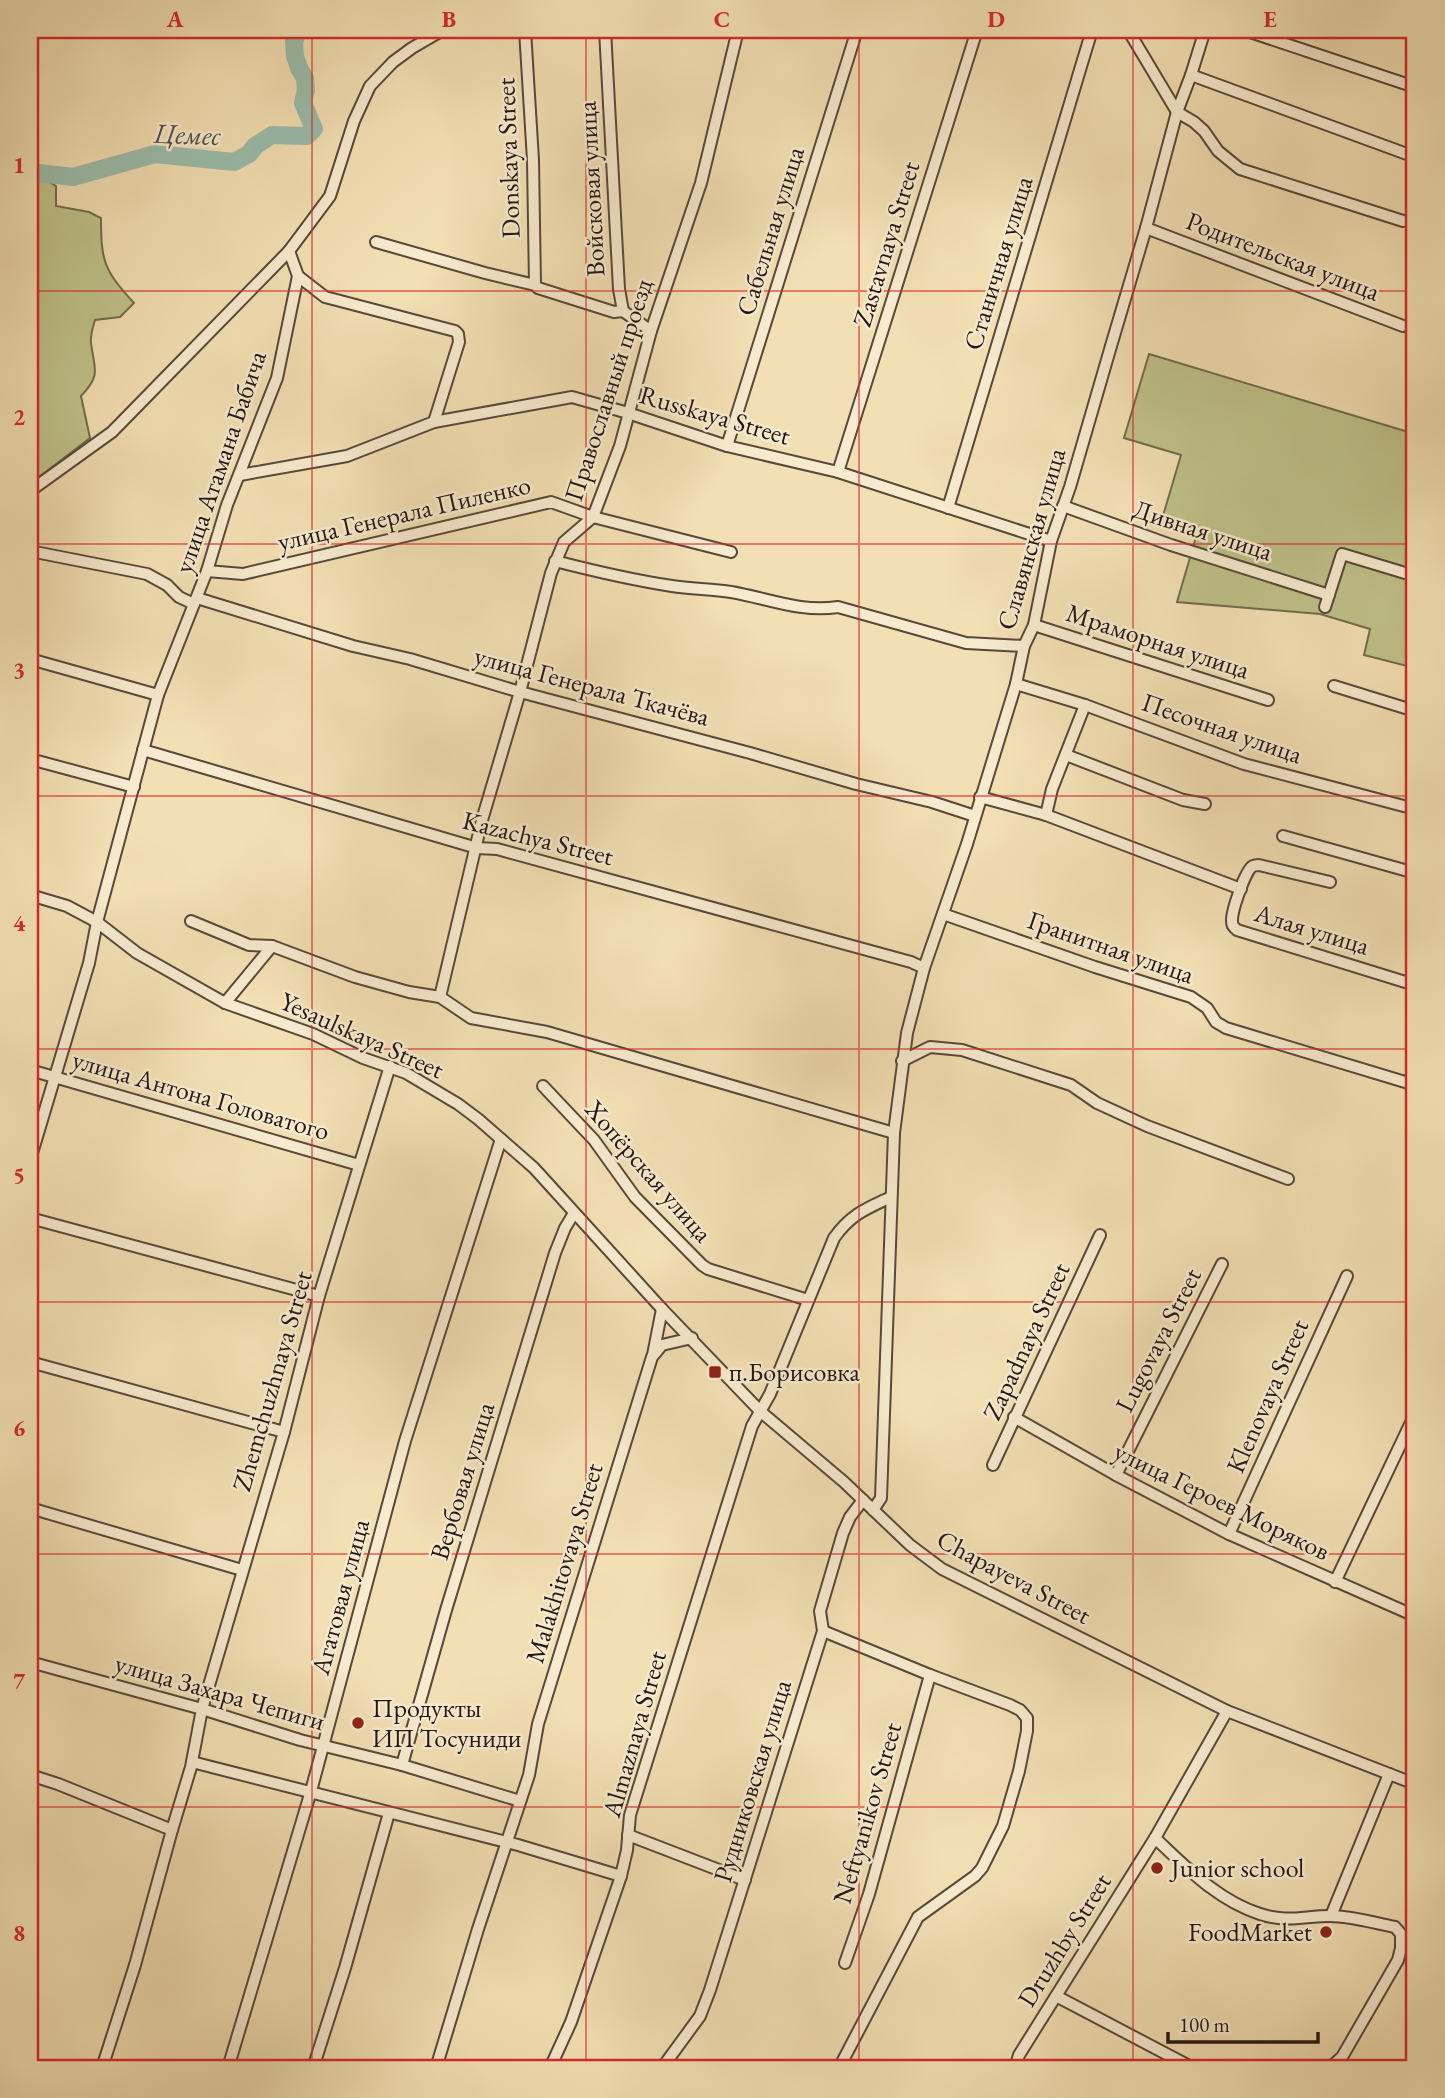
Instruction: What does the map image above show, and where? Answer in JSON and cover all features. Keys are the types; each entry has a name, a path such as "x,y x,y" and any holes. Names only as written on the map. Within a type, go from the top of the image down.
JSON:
{"street":[{"path":"30,491 113,432 289,251 330,196 354,121 370,86 393,62 443,30"},
{"name":"Donskaya Street","path":"525,30 533,160 535,285"},
{"name":"Войсковая улица","path":"605,30 623,311 651,331"},
{"name":"Православный проезд","path":"439,998 482,820 555,561 564,542 593,517 620,446 651,331 701,183 738,30"},
{"name":"Сабельная улица","path":"727,446 857,30"},
{"name":"Zastavnaya Street","path":"838,472 977,30"},
{"name":"Станичная улица","path":"948,508 1092,30"},
{"path":"1128,30 1177,112 1204,131 1218,151 1240,169 1403,222"},
{"name":"Славянская улица","path":"894,1133 907,1033 924,968 1016,684 1024,646 1034,625 1051,541 1146,228 1177,112 1192,75 1205,30"},
{"path":"1244,30 1415,87"},
{"path":"1192,75 1415,157"},
{"name":"Родительская улица","path":"1146,228 1403,326"},
{"path":"376,242 535,285 614,312 623,311"},
{"path":"289,251 298,276 325,296 458,334 459,342 434,422"},
{"name":"улица Атамана Бабича","path":"30,1160 89,963 97,922 158,695 207,571 227,505 277,378 298,276"},
{"name":"Russkaya Street","path":"240,475 347,456 434,422 572,397 727,446 838,472 1051,541"},
{"name":"улица Генерала Пиленко","path":"207,571 243,574 551,502 593,517 731,552"},
{"name":"Дивная улица","path":"1063,506 1171,545 1329,595"},
{"name":"улица Генерала Ткачёва","path":"30,551 147,574 167,585 179,597 975,816"},
{"path":"1325,607 1342,554 1415,576"},
{"path":"555,561 609,575 732,592 806,608 838,607 966,643 1024,646"},
{"name":"Мраморная улица","path":"1034,625 1268,700"},
{"path":"30,659 158,695"},
{"name":"Песочная улица","path":"1016,684 1085,705 1244,764 1415,809"},
{"path":"1334,686 1415,711"},
{"path":"1046,815 1052,789 1085,705"},
{"name":"Kazachya Street","path":"143,750 477,848 498,849 924,968"},
{"path":"1066,755 1183,800 1205,804"},
{"path":"30,759 134,787"},
{"path":"980,797 1046,815 1241,888 1249,870 1259,865 1330,882"},
{"path":"1283,836 1415,873"},
{"name":"Алая улица","path":"1241,888 1232,918 1237,930 1415,985"},
{"name":"Yesaulskaya Street","path":"30,895 67,906 97,922 137,953 225,1003 313,1034 363,1058 390,1066 458,1104 534,1168 662,1309 761,1411"},
{"name":"Гранитная улица","path":"943,914 1191,997 1207,1007 1216,1022 1226,1028 1415,1085"},
{"name":"Yesaulskaya Street","path":"191,921 249,945 271,946 355,976 439,998 471,1018 547,1032 894,1133"},
{"path":"225,1003 271,946"},
{"path":"902,1061 930,1047 962,1050 1071,1085 1097,1103 1147,1126 1288,1179"},
{"name":"Zhemchuzhnaya Street","path":"102,2068 135,1965 192,1762 202,1709 284,1432 319,1296 390,1066"},
{"name":"улица Антона Головатого","path":"30,1070 359,1164"},
{"name":"Хопёрская улица","path":"543,1086 594,1140 635,1197 702,1265 808,1300"},
{"path":"873,1510 881,1498 894,1133"},
{"name":"Агатовая улица","path":"228,2068 324,1745 405,1441 500,1139"},
{"name":"Almaznaya Street","path":"550,2068 571,2022 621,1876 627,1850 630,1815 752,1426 761,1411 834,1238 844,1224 860,1211 891,1197"},
{"name":"Вербовая улица","path":"402,1765 446,1610 555,1253 574,1213"},
{"path":"30,1218 319,1296"},
{"name":"Zapadnaya Street","path":"993,1465 1100,1235"},
{"name":"Lugovaya Street","path":"1116,1475 1222,1264"},
{"name":"Klenovaya Street","path":"1229,1534 1347,1276"},
{"name":"Malakhitovaya Street","path":"436,2068 529,1775 538,1724 652,1357 662,1309"},
{"path":"652,1357 662,1345 692,1338"},
{"path":"30,1362 284,1432"},
{"name":"Chapayeva Street","path":"761,1411 910,1545 942,1569 1227,1711 1415,1784"},
{"path":"1335,1582 1415,1414"},
{"name":"улица Героев Моряков","path":"1014,1418 1229,1534 1415,1616"},
{"name":"Рудниковская улица","path":"662,2068 700,2016 822,1631 820,1611 844,1533 850,1517 863,1500"},
{"path":"30,1508 242,1570"},
{"path":"822,1631 1010,1705 1020,1710 1027,1718 1019,1771 1003,1826 982,1868 967,1884 918,1917 839,2068"},
{"name":"улица Захара Чепиги","path":"30,1662 202,1709 300,1740 402,1765 520,1801"},
{"name":"Neftyanikov Street","path":"845,1963 869,1894 930,1675"},
{"name":"Druzhby Street","path":"1015,2068 1019,2055 1155,1838 1227,1711"},
{"path":"192,1762 507,1843 621,1876"},
{"path":"1331,1916 1390,1773"},
{"path":"30,1775 172,1830"},
{"path":"313,2068 345,1968 388,1813"},
{"path":"628,1835 745,1880"},
{"path":"1155,1838 1204,1885 1230,1901 1261,1914 1293,1920 1331,1916 1395,1927 1401,1934 1398,1960 1342,2057 1330,2068"},
{"path":"1056,1997 1190,2068"}],"green space":[{"path":"43,178 56,186 56,206 89,212 101,218 106,265 134,303 120,317 95,320 91,340 95,371 92,382 81,396 90,438 30,484 30,187"},
{"path":"1149,354 1415,434 1415,668 1364,655 1370,629 1320,614 1177,602 1196,537 1160,526 1181,455 1124,438"}],"waterway":[{"name":"Цемес","path":"30,172 73,177 155,154 234,162 249,154 255,146 272,135 307,136 314,129 303,103 305,78 295,56 294,41 299,30"}],"place":[{"name":"п.Борисовка","path":"715,1372"},
{"name":"Продукты ИП Тосуниди","path":"358,1723"},
{"name":"Junior school","path":"1157,1868"},
{"name":"FoodMarket","path":"1326,1932"}]}
